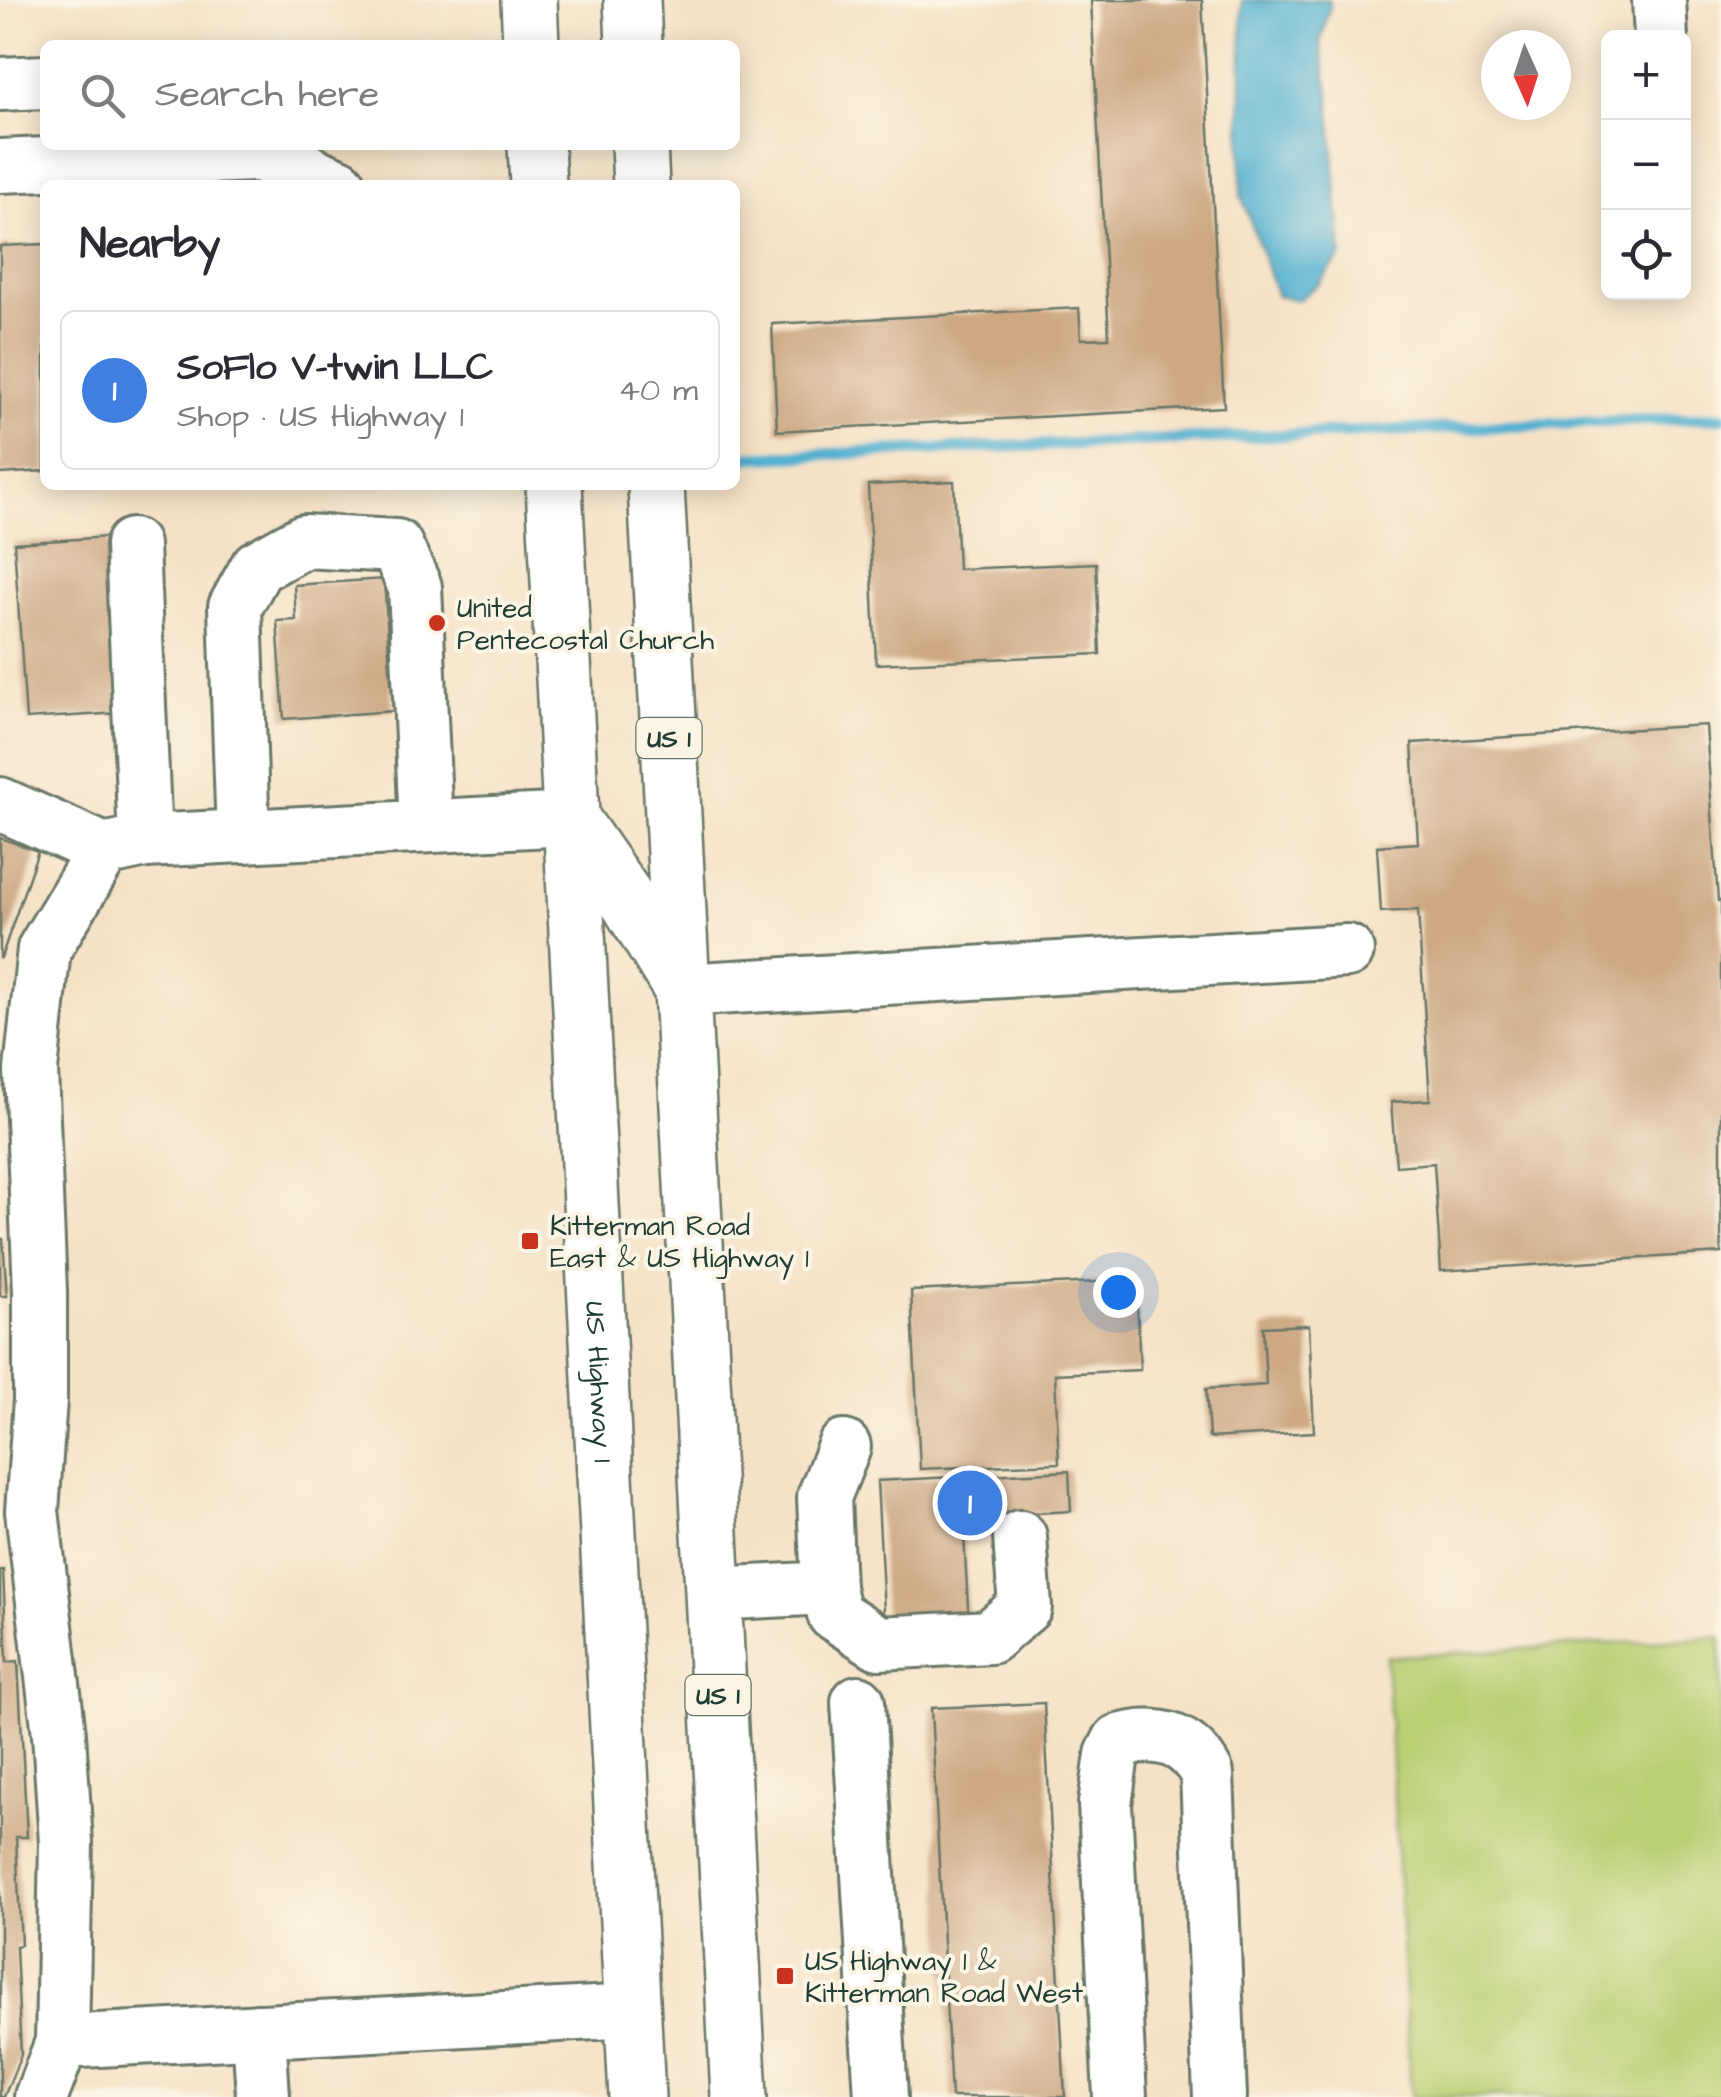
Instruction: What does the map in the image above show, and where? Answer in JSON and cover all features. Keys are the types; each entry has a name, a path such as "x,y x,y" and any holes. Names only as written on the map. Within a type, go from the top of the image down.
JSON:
{"main road":[{"path":"529,0 531,40"},
{"path":"632,0 634,40"},
{"path":"536,150 538,180"},
{"path":"639,150 641,180"},
{"name":"US Highway 1","path":"554,490 637,2097"},
{"name":"US 1","path":"656,490 739,2097"},
{"path":"571,819 624,895 682,990"}],"street":[{"path":"1659,0 1661,30"},
{"path":"0,84 40,82"},
{"path":"0,166 280,161 327,180"},
{"path":"244,836 235,607 257,567 304,540 396,546 416,587 426,826"},
{"path":"41,2097 62,2042 66,1843 58,1734 32,1511 40,1400 40,1292 31,1070 44,949 125,845 132,545"},
{"path":"0,804 125,845 571,819"},
{"path":"682,990 1347,951"},
{"path":"844,1447 824,1497 828,1588 834,1614 879,1644 990,1637 1025,1606 1020,1537"},
{"path":"713,1594 828,1588"},
{"path":"858,1702 881,2097"},
{"path":"1120,2097 1105,1804 1112,1755 1120,1741 1138,1736 1180,1743 1198,1756 1207,1774 1220,2097"},
{"path":"62,2042 632,2011"},
{"path":"259,2031 263,2097"}],"green space":[{"path":"1721,1637 1721,2097 1411,2097 1386,1657"}],"water":[{"path":"1242,0 1330,0 1320,42 1329,91 1342,255 1318,284 1298,300 1277,296 1241,195"}],"building":[{"path":"1091,0 1202,0 1224,407 777,431 772,324 1079,308 1081,339 1109,338"},
{"path":"40,244 40,471 0,474 0,246"},
{"path":"954,481 958,569 1096,563 1100,654 876,664 868,485"},
{"path":"109,537 120,713 26,719 14,543"},
{"path":"384,579 393,711 284,719 277,621 296,620 294,585"},
{"path":"1706,725 1721,901 1721,1253 1441,1271 1434,1163 1396,1166 1391,1102 1430,1100 1418,910 1381,912 1377,846 1418,843 1412,743"},
{"path":"0,838 38,851 1,958 0,958"},
{"path":"3,1239 7,1296 0,1296"},
{"path":"1136,1280 1140,1370 1055,1374 1059,1463 920,1469 911,1291"},
{"path":"1309,1325 1314,1432 1209,1438 1206,1389 1266,1385 1263,1327"},
{"path":"1069,1471 1071,1511 963,1517 969,1625 885,1630 877,1481"},
{"path":"0,1570 7,1662 18,1661 27,1837 16,1837 21,2055 4,2097 0,2097"},
{"path":"1044,1703 1065,2097 951,2097 931,1708"}],"waterway":[{"path":"740,458 1721,417"}],"place":[{"name":"United Pentecostal Church","path":"437,623"},
{"name":"Kitterman Road East & US Highway 1","path":"530,1241"},
{"name":"SoFlo V-twin LLC","path":"970,1503"},
{"name":"US Highway 1 & Kitterman Road West","path":"785,1976"}]}
